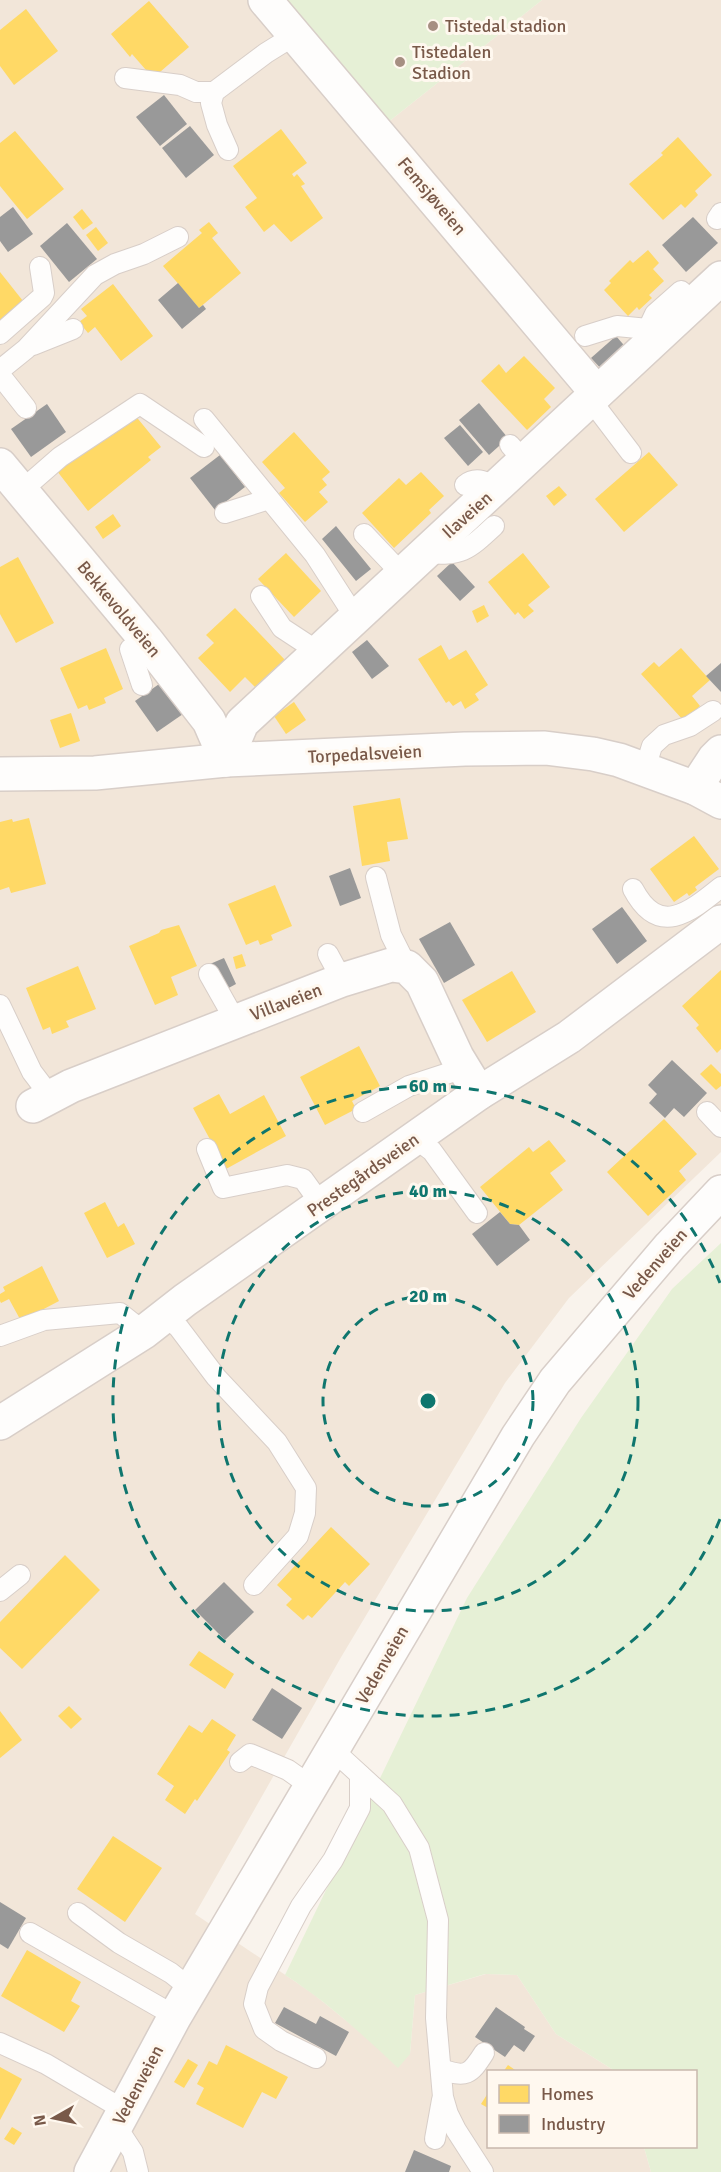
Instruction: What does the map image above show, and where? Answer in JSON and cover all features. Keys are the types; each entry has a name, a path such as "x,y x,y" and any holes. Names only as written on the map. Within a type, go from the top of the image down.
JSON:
{"street":[{"name":"Femsjøveien","path":"265,0 593,396"},
{"name":"Ilaveien","path":"226,760 242,723 317,651 497,487 517,453 593,396 651,335 721,278"},
{"name":"Bekkevoldveien","path":"0,465 146,640 209,721 226,760"},
{"name":"Torpedalsveien","path":"0,774 95,773 226,760 506,747 544,748 593,754 645,769 708,795"},
{"path":"708,795 714,759 721,752"},
{"name":"Prestegårdsveien","path":"0,1423 155,1323 415,1138 472,1081 569,1037 721,922"},
{"name":"Villaveien","path":"42,1102 71,1086 236,1022 335,967 392,964 407,967"},
{"path":"407,967 422,982 472,1081"},
{"name":"Vedenveien","path":"91,2172 183,2002 518,1436 555,1381 670,1245 721,1192"}],"lane":[{"path":"125,78 180,85 196,92 214,92 266,53 295,35"},
{"path":"214,92 211,103 217,125 228,150"},
{"path":"0,370 27,347 96,275 115,264 144,254 178,237"},
{"path":"0,334 44,292 40,267"},
{"path":"585,336 617,326 651,335 655,314 681,291"},
{"path":"27,347 73,329"},
{"path":"0,375 26,408"},
{"path":"593,396 631,453"},
{"path":"21,491 60,457 140,404 205,446 269,499 315,555 355,616"},
{"path":"204,419 205,446"},
{"path":"465,485 471,480 482,480 497,487"},
{"path":"225,513 269,499"},
{"path":"364,534 413,563 471,548 494,526"},
{"path":"261,596 282,628 317,651"},
{"path":"142,685 130,648 146,640"},
{"path":"645,769 652,746 664,735 690,726 713,711"},
{"path":"376,877 391,935 407,967"},
{"path":"633,889 640,902 656,915 677,916 700,904 721,887"},
{"path":"209,974 236,1022"},
{"path":"0,1005 32,1072 42,1102"},
{"path":"363,1112 409,1086 472,1081"},
{"path":"707,1112 721,1127"},
{"path":"415,1138 432,1151 477,1213"},
{"path":"207,1149 223,1188 287,1175 303,1179 321,1204"},
{"path":"0,1336 44,1320 120,1313 179,1328 216,1377 278,1442 306,1488 305,1513 298,1536 254,1585"},
{"path":"0,1591 20,1575"},
{"path":"333,1750 392,1804 419,1848 438,1920 436,2018 443,2097 456,2130 483,2172"},
{"path":"240,1762 250,1754 288,1770 312,1787"},
{"path":"316,2058 281,2041 264,2029 254,2004 258,1987 301,1906 333,1860 360,1808 360,1775"},
{"path":"78,1913 119,1943 171,1973 183,2002"},
{"path":"30,1933 183,2002"},
{"path":"0,2043 46,2064 120,2118 138,2172"},
{"path":"441,2069 458,2075 474,2070 484,2053"},
{"path":"435,2139 443,2097"}],"shaded area":[{"path":"0,0 283,0 387,123 542,0 721,0 721,1152 569,1298 505,1383 340,1659 195,1914 312,1993 354,2027 410,2054 415,1995 486,1974 517,1975 556,2034 613,2070 487,2070 487,2148 644,2148 651,2172 0,2172"}],"green space":[{"name":"Tistedalen Stadion","path":"283,0 542,0 387,123"},
{"path":"721,1243 721,2172 651,2172 644,2148 697,2148 697,2070 613,2070 556,2034 517,1975 485,1974 415,1995 410,2054 398,2068 357,2030 285,1975 467,1598 581,1418 672,1289"}],"building: Homes":[{"path":"149,1 189,47 153,78 132,54 130,57 111,34"},
{"path":"26,9 58,51 14,85 0,66 0,30"},
{"path":"281,129 307,163 292,174 294,177 297,174 305,184 301,186 323,218 291,242 274,224 264,232 245,207 257,198 233,166"},
{"path":"15,131 64,189 27,219 0,186 0,143"},
{"path":"678,137 712,175 695,191 698,195 685,208 681,204 663,220 629,184 663,155 661,153"},
{"path":"82,209 93,223 83,230 73,217"},
{"path":"209,222 218,233 212,238 241,273 199,308 163,266 202,233 199,230"},
{"path":"96,227 108,243 98,251 86,235"},
{"path":"648,250 659,263 653,269 664,281 649,295 652,298 628,316 604,290 611,283 609,281 630,260 633,263"},
{"path":"0,272 23,301 0,320"},
{"path":"113,284 153,336 121,361 95,327 88,333 79,322 87,316 81,309"},
{"path":"524,356 555,388 544,399 551,407 527,430 481,381 499,364 506,373"},
{"path":"134,414 161,447 148,457 151,460 88,511 57,471"},
{"path":"294,432 330,472 322,479 327,485 319,492 328,502 305,522 279,493 285,488 262,462"},
{"path":"649,452 678,485 624,532 595,499"},
{"path":"421,472 444,496 429,510 431,513 394,548 362,513 399,478 406,485"},
{"path":"559,486 567,495 554,506 546,496"},
{"path":"113,514 121,526 103,539 95,527"},
{"path":"286,553 321,591 294,617 258,579"},
{"path":"523,553 550,587 528,605 534,611 524,619 518,612 515,615 488,582"},
{"path":"18,557 54,623 16,643 0,614 0,567"},
{"path":"484,605 489,616 477,623 472,611"},
{"path":"235,608 286,661 257,689 245,677 230,692 198,658 214,643 206,635"},
{"path":"441,645 449,660 466,650 488,685 475,694 479,700 465,709 461,701 453,706 449,701 446,703 418,659"},
{"path":"106,648 123,689 104,698 106,703 89,710 87,705 78,709 60,668"},
{"path":"681,648 710,680 692,696 700,706 684,721 641,674 654,662 659,667"},
{"path":"294,702 306,720 286,734 274,716"},
{"path":"71,713 80,741 60,748 50,720"},
{"path":"400,798 408,839 387,842 390,861 362,866 353,806"},
{"path":"29,818 46,884 11,893 9,887 0,890 0,822"},
{"path":"694,836 719,869 695,887 697,890 689,896 687,893 674,902 650,869"},
{"path":"275,885 292,926 271,935 273,940 260,945 258,940 246,945 228,904"},
{"path":"179,925 197,966 171,977 178,995 155,1005 129,946 161,930"},
{"path":"242,954 246,966 236,969 233,957"},
{"path":"78,966 96,1009 66,1021 69,1027 52,1034 50,1027 43,1030 26,988"},
{"path":"721,970 721,1049 717,1053 696,1028 699,1025 682,1006"},
{"path":"512,971 536,1012 487,1042 462,1000"},
{"path":"359,1046 380,1086 352,1101 356,1109 325,1125 300,1077"},
{"path":"711,1064 721,1074 721,1086 716,1090 700,1074"},
{"path":"219,1094 230,1114 264,1095 286,1136 226,1169 193,1108"},
{"path":"664,1119 697,1154 679,1171 686,1180 648,1216 607,1172"},
{"path":"549,1140 566,1161 550,1173 563,1190 519,1225 510,1224 480,1187 529,1147 533,1152"},
{"path":"105,1202 118,1227 124,1223 135,1244 107,1258 84,1213"},
{"path":"42,1266 59,1301 21,1321 9,1299 1,1303 0,1294 5,1291 3,1287"},
{"path":"331,1527 370,1564 349,1586 345,1582 312,1618 308,1615 303,1620 286,1605 292,1599 277,1585"},
{"path":"65,1555 100,1590 22,1669 0,1648 0,1622"},
{"path":"199,1651 234,1674 225,1689 189,1665"},
{"path":"69,1706 82,1719 71,1729 58,1716"},
{"path":"0,1711 22,1740 0,1758"},
{"path":"212,1719 236,1735 227,1750 230,1752 197,1801 195,1799 185,1814 165,1800 174,1786 157,1774 189,1725 202,1733"},
{"path":"113,1836 162,1868 125,1922 77,1889"},
{"path":"27,1950 81,1982 71,2001 80,2006 64,2032 1,1996"},
{"path":"226,2045 288,2077 276,2099 262,2092 243,2128 196,2104 204,2088 197,2084 209,2061 217,2065"},
{"path":"188,2059 198,2065 184,2088 174,2082"},
{"path":"508,2065 515,2070 504,2070"},
{"path":"0,2067 22,2079 0,2120"},
{"path":"487,2095 487,2107 481,2104"},
{"path":"12,2127 22,2133 14,2145 4,2139"}],"building: Industry":[{"path":"164,95 187,124 160,146 136,117"},
{"path":"190,126 214,155 186,178 162,148"},
{"path":"13,207 33,234 8,252 0,241 0,217"},
{"path":"693,217 718,243 686,272 662,245"},
{"path":"67,223 97,259 69,282 40,246"},
{"path":"178,283 199,308 203,305 206,309 182,329 158,300"},
{"path":"616,336 629,351 605,373 591,358"},
{"path":"479,403 508,438 489,455 459,420"},
{"path":"47,404 66,432 31,457 11,429"},
{"path":"460,425 483,452 468,466 444,438"},
{"path":"220,455 245,487 215,510 190,478"},
{"path":"336,526 371,569 356,581 322,539"},
{"path":"452,562 475,587 460,601 437,576"},
{"path":"367,640 389,666 372,679 352,652"},
{"path":"721,663 721,692 706,676"},
{"path":"162,682 183,714 157,732 135,701"},
{"path":"350,868 361,898 340,906 329,876"},
{"path":"622,907 647,941 617,964 592,929"},
{"path":"450,922 475,965 444,983 419,939"},
{"path":"224,958 236,984 223,991 210,964"},
{"path":"672,1060 707,1093 684,1117 674,1108 665,1118 649,1103 657,1094 648,1085"},
{"path":"500,1212 510,1224 519,1225 530,1240 497,1266 472,1234"},
{"path":"224,1582 254,1612 225,1640 195,1610"},
{"path":"272,1688 302,1708 282,1739 252,1720"},
{"path":"0,1902 26,1918 8,1949 0,1944"},
{"path":"284,2007 316,2024 320,2016 349,2032 336,2056 275,2023"},
{"path":"496,2007 535,2036 524,2052 514,2045 505,2057 475,2037"},
{"path":"414,2150 451,2166 449,2172 405,2172"}],"place":[{"name":"Tistedal stadion","path":"433,26"},
{"name":"Tistedalen Stadion","path":"400,62"}]}
